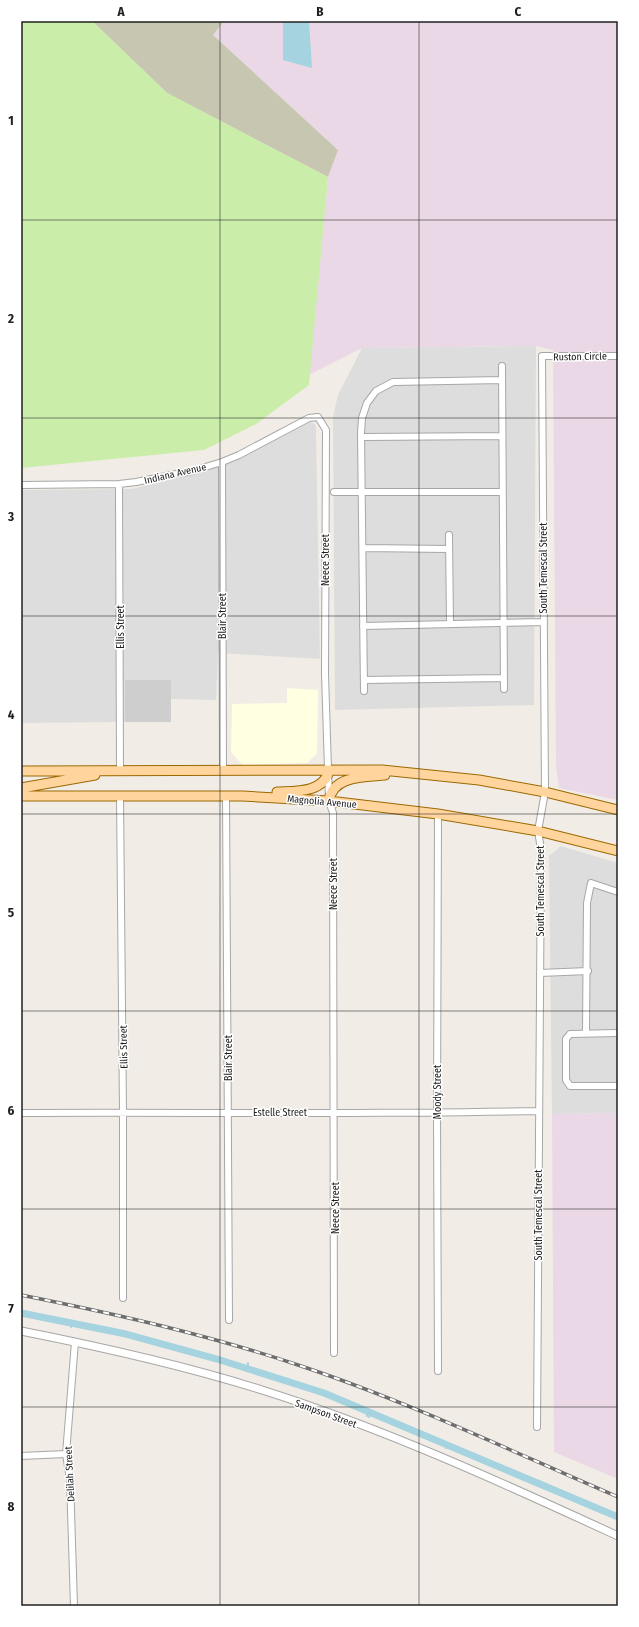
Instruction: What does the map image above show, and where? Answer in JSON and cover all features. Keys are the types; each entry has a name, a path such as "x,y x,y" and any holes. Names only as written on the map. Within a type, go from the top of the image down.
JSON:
{"main road":[{"path":"21,788 120,770"},
{"path":"21,771 382,770 479,780 546,792 618,810"},
{"path":"243,796 292,791 318,786 326,780 329,771"},
{"path":"329,801 331,791 340,783 406,772"},
{"name":"Magnolia Avenue","path":"21,796 243,796 329,801 438,814 538,831 618,851"}],"street":[{"name":"Ruston Circle","path":"542,356 618,356"},
{"name":"South Temescal Street","path":"537,1427 541,842 538,831 546,792 542,356"},
{"path":"502,366 504,689"},
{"path":"364,691 362,418 367,403 376,391 393,382 502,380"},
{"name":"Indiana Avenue","path":"21,485 119,484 156,478 222,462 255,447 309,418 318,417"},
{"name":"Neece Street","path":"318,417 326,430 326,674 329,801 333,813 335,1112 334,1353"},
{"path":"362,436 502,436"},
{"name":"Blair Street","path":"222,462 223,770"},
{"name":"Ellis Street","path":"119,484 120,770"},
{"path":"334,492 502,492"},
{"path":"449,535 450,624"},
{"path":"362,548 449,548"},
{"path":"363,626 544,622"},
{"path":"364,680 504,678"},
{"name":"Ellis Street","path":"120,796 123,1298"},
{"name":"Blair Street","path":"226,796 230,1320"},
{"name":"Moody Street","path":"438,814 438,1371"},
{"path":"586,1033 588,971 587,903 591,883 618,892"},
{"path":"540,972 588,971"},
{"path":"618,1033 570,1034 566,1039 566,1080 570,1086 618,1086"},
{"name":"Estelle Street","path":"21,1113 437,1113 539,1111"},
{"name":"Sampson Street","path":"21,1331 75,1342 190,1370 262,1390 300,1403 452,1462 618,1536"},
{"name":"Delilah Street","path":"74,1606 70,1479 66,1454 75,1342"},
{"path":"21,1456 66,1454"}],"shaded area":[{"path":"92,21 224,21 213,35 338,150 328,177 167,93"},
{"path":"224,21 618,21 618,800 559,788 556,765 553,350 536,346 362,348 309,375 328,177 338,150 213,35"},
{"path":"536,346 534,705 335,710 333,417 338,395 362,348"},
{"path":"310,422 315,424 316,429 320,659 218,653 216,700 171,699 171,681 125,680 125,722 21,723 21,490 131,489 193,474 233,462"},
{"path":"125,680 171,680 171,722 125,722"},
{"path":"287,688 318,690 317,753 307,763 243,765 231,752 232,704 287,703"},
{"path":"561,846 618,863 618,1113 552,1114 549,856"},
{"path":"618,1113 618,1479 554,1452 552,1114"}],"green space":[{"path":"21,21 92,21 167,93 328,177 309,385 256,424 204,450 21,468"}],"water":[{"path":"283,21 309,21 312,68 283,60"}],"waterway":[{"path":"21,1313 126,1334 217,1359 324,1393 618,1517"},
{"path":"248,1363 248,1369"},
{"path":"367,1416 368,1411"},
{"path":"369,1417 371,1413"},
{"path":"446,1448 448,1444"}],"railway":[{"path":"21,1295 162,1326 232,1344 301,1366 421,1411 618,1497"}]}
